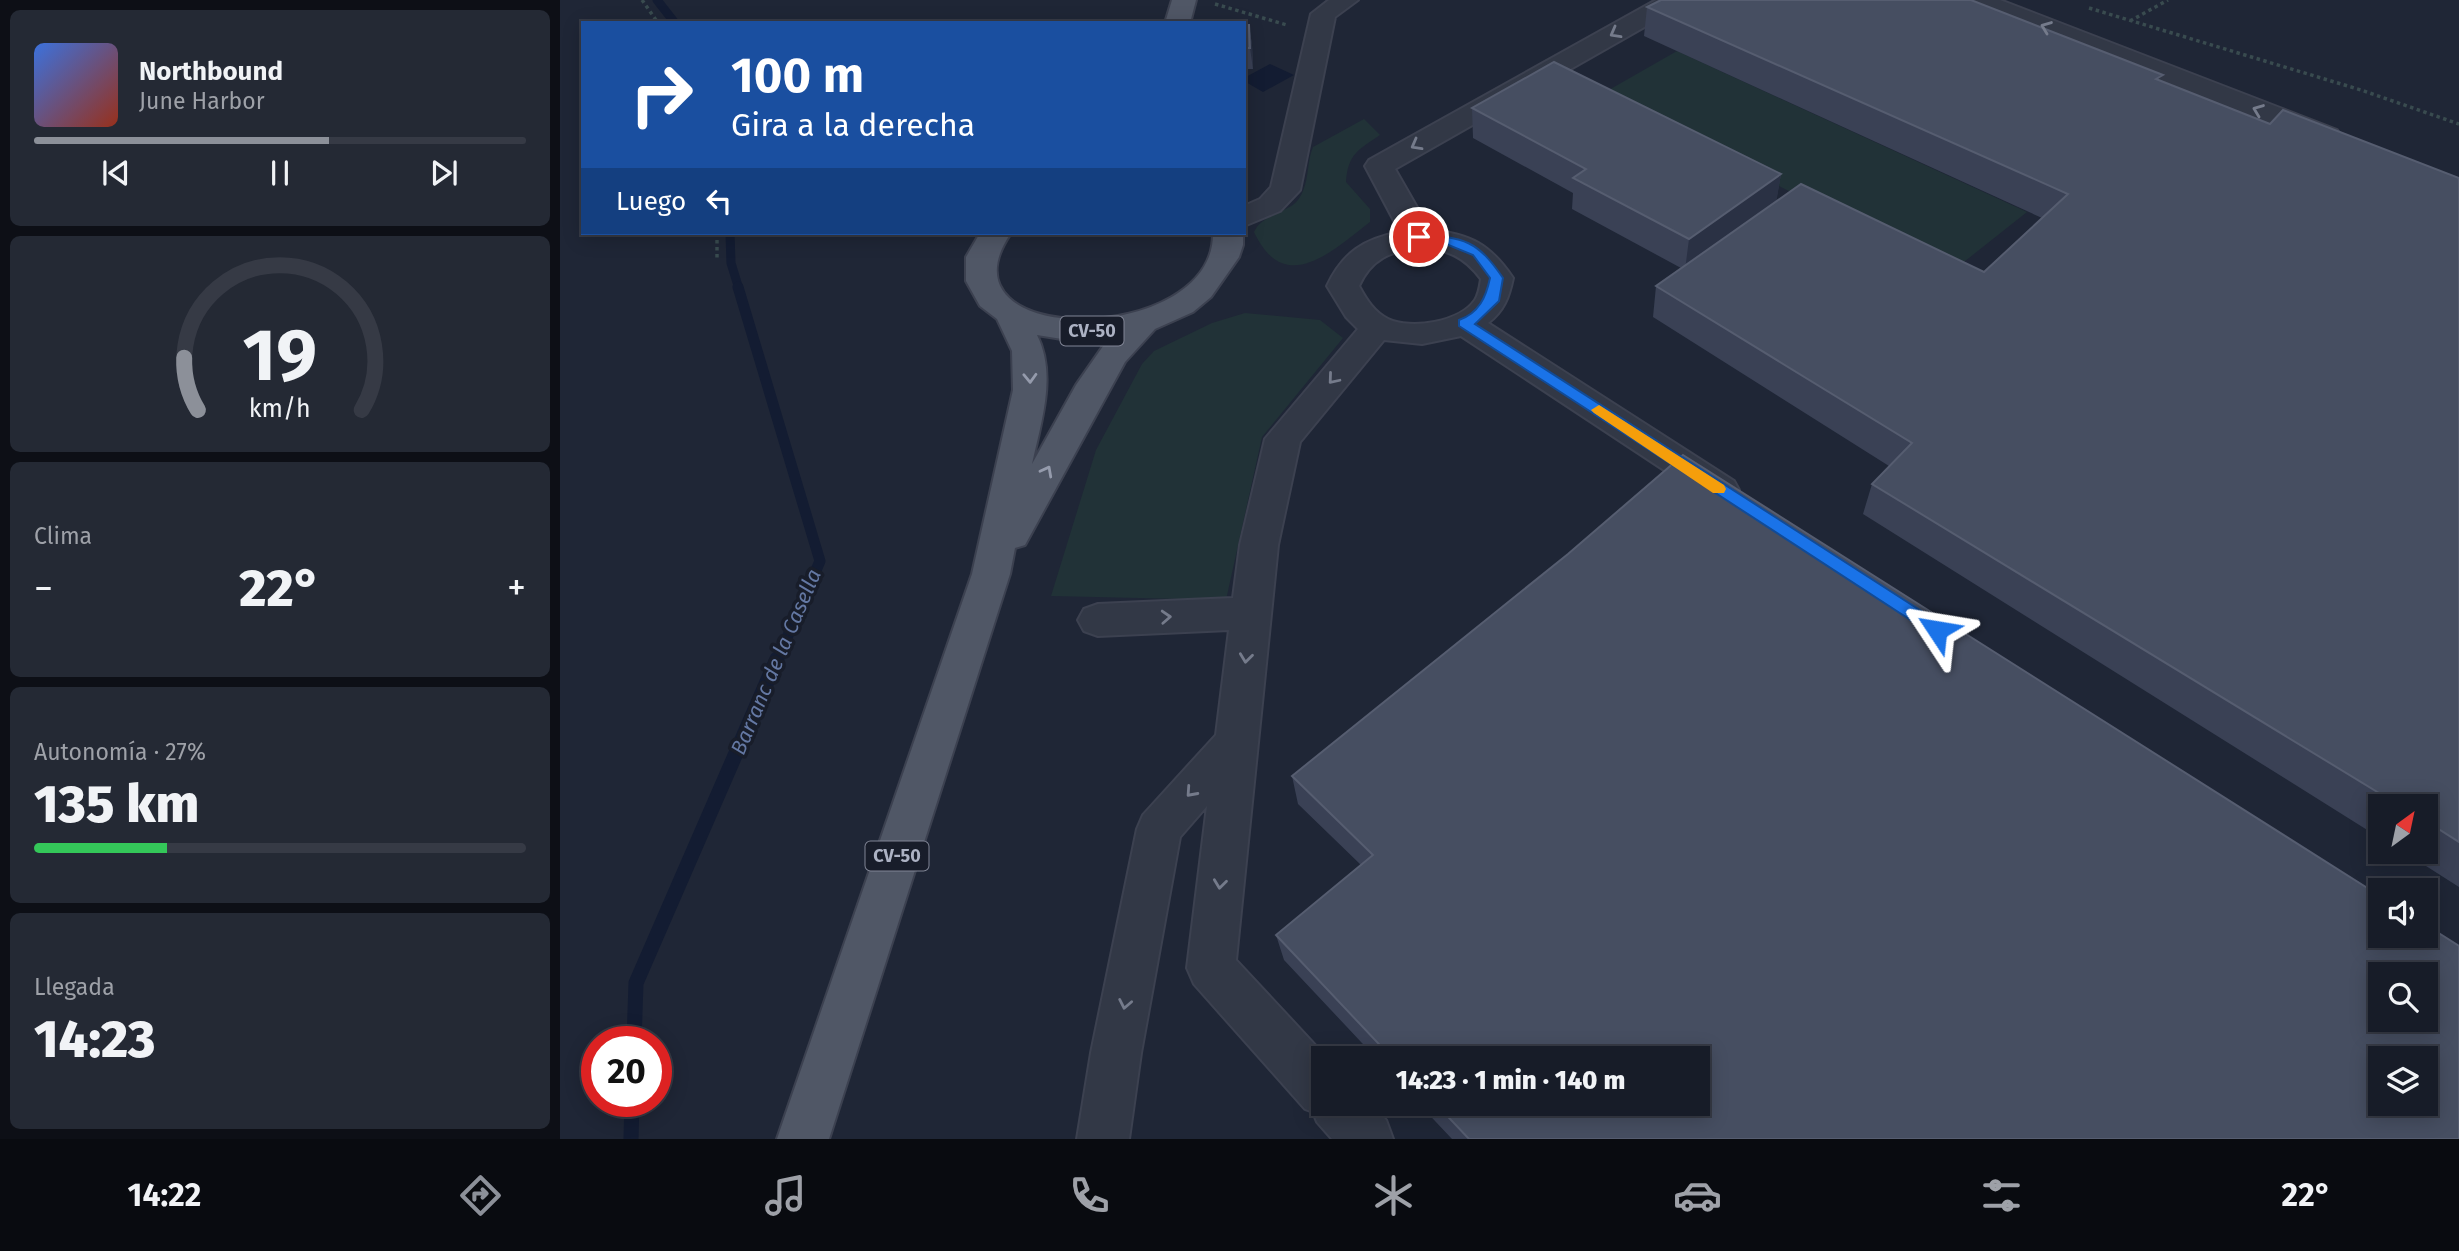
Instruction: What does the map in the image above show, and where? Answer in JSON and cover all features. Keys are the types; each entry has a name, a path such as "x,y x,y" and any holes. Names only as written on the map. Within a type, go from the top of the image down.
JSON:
{"main road":[{"path":"1178,21 1184,0"},
{"name":"CV-50","path":"994,235 984,246 980,266 982,288 996,304 1011,314 1036,325 1066,331 1096,331 1145,320 1182,305 1209,281 1230,248 1228,235"},
{"name":"CV-50","path":"803,1139 991,574 1030,390 1029,351 1011,314"},
{"name":"CV-50","path":"991,574 1093,386 1113,354 1145,320"}],"lane":[{"path":"1246,216 1270,205 1285,190 1323,14 1346,0"},
{"path":"1419,237 1379,166 1674,0"},
{"path":"1978,0 2347,144"},
{"path":"1419,237 1448,240 1477,252 1497,278 1492,301 1471,321 1464,323 1435,333 1394,332 1377,327 1356,309 1343,286 1351,266 1370,250 1393,241 1419,237"},
{"path":"1464,323 1753,512"},
{"path":"1311,1078 1211,968 1259,545 1283,439 1377,327"},
{"path":"1098,620 1252,613"},
{"path":"1102,1139 1158,829 1237,742"},
{"path":"1346,1116 1367,1139"}],"path":[{"path":"642,0 657,21"},
{"path":"1216,0 1215,4 1239,12 1319,33"},
{"path":"2129,21 2168,0"},
{"path":"2078,4 2361,90 2459,124"},
{"path":"717,235 718,260"}],"shaded area":[{"path":"1677,51 2027,212 1950,273 1600,95"},
{"path":"1364,119 1380,135 1352,159 1346,182 1370,209 1370,222 1341,245 1310,262 1295,265 1280,262 1266,252 1254,232 1263,221 1298,200 1304,187 1313,147"},
{"path":"1245,313 1320,320 1343,338 1262,437 1226,600 1051,596 1096,450 1142,364 1154,351 1212,323"}],"water":[{"path":"1270,64 1294,75 1263,92 1246,82 1246,77"}],"building":[{"path":"1661,0 1971,0 2163,75 2156,79 2270,124 2283,110 2459,178 2459,842 2438,829 2438,794 2381,794 1872,484 1912,443 1656,286 1801,184 1984,272 2068,194 1647,7"},
{"path":"1246,25 1249,25 1250,48 1246,48"},
{"path":"1554,62 1781,174 1689,239 1573,178 1586,169 1472,108"},
{"path":"1683,455 2368,888 2368,948 2438,948 2438,933 2459,946 2459,1139 1469,1139 1447,1116 1710,1116 1710,1046 1381,1046 1276,935 1373,855 1292,776 1568,554"}],"waterway":[{"name":"Barranc de la Casella","path":"657,0 673,21"},
{"name":"Barranc de la Casella","path":"730,235 731,263 739,289"},
{"name":"Barranc de la Casella","path":"738,287 820,561 777,661"},
{"name":"Barranc de la Casella","path":"635,1026 636,983 777,659"},
{"name":"Barranc de la Casella","path":"631,1139 632,1117"}],"slow traffic":[{"path":"1599,410 1718,489"}],"route":[{"path":"1419,237 1448,240 1477,252 1497,278 1492,301 1471,321 1464,323 1937,630"}]}
